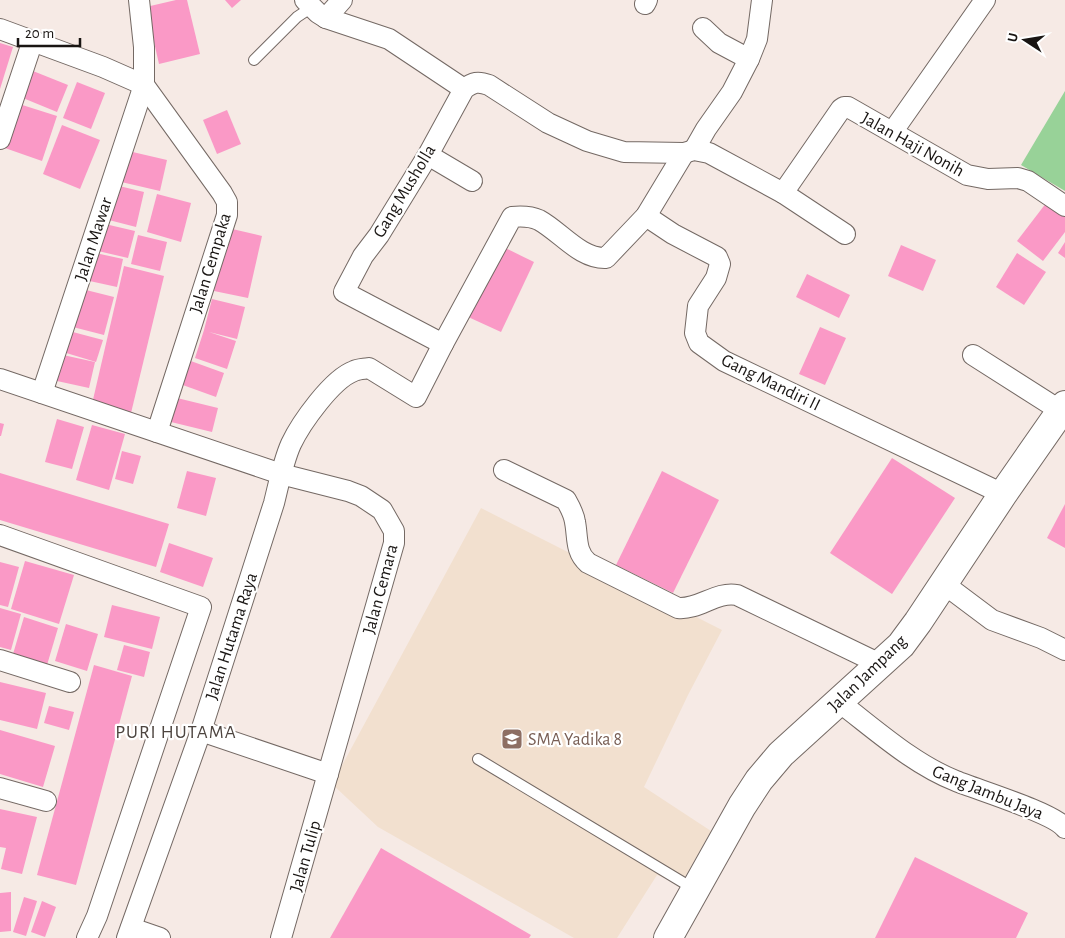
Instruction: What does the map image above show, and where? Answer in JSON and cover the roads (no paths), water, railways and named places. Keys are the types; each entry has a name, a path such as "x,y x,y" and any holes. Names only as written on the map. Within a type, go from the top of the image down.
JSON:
{"street":[{"name":"Jalan Mawar","path":"42,393 144,85 144,47 139,0"},
{"path":"315,8 342,0"},
{"path":"443,344 512,217 525,216 539,220 582,251 596,258 606,258 646,216 732,92 757,39 762,0"},
{"path":"892,131 985,0"},
{"path":"315,8 389,40 464,89 472,83 480,82 489,85 548,123 587,141 624,152 709,153 783,193 845,234"},
{"path":"703,28 719,43 749,59"},
{"path":"0,29 103,67 144,85"},
{"path":"0,139 33,40"},
{"name":"Jalan Cempaka","path":"144,85 222,192 227,202 227,214 157,432"},
{"name":"Gang Musholla","path":"443,344 344,292 363,256 379,235 428,155 464,89"},
{"name":"Jalan Haji Nonih","path":"783,193 841,109 848,107 967,175 988,180 1018,178 1028,181 1065,206"},
{"path":"428,155 472,182"},
{"name":"Gang Mandiri II","path":"646,216 673,234 717,257 720,264 716,278 698,306 696,321 695,333 699,343 706,350 724,361 1003,494"},
{"name":"Jalan Hutama Raya","path":"129,933 200,731 292,444 311,411 334,384 353,371 369,368 416,397 443,344"},
{"path":"973,355 1063,408"},
{"name":"Jalan Cemara","path":"0,379 281,474 348,491 361,496 382,510 394,530 394,543 328,774"},
{"name":"Jalan Jampang","path":"668,938 742,806 759,780 781,754 901,645 1063,408"},
{"path":"504,470 566,500 575,520 578,547 583,558 588,563 615,577 678,608 686,608 724,594 737,594 880,664"},
{"path":"0,535 201,607 97,916 87,938"},
{"path":"944,584 992,620 1041,638 1065,650"},
{"path":"0,660 70,682"},
{"name":"Gang Jambu Jaya","path":"839,702 927,767 956,781 1057,820 1065,828"},
{"path":"200,731 328,774"},
{"name":"Jalan Tulip","path":"281,938 328,774"},
{"path":"0,788 46,801"},
{"path":"129,933 160,938"}],"lane":[{"path":"254,60 297,17 315,8"},
{"path":"478,759 695,889"}],"place":[{"name":"SMA Yadika 8","path":"512,739"}],"district":[{"name":"PURI HUTAMA","path":"176,731"}]}
